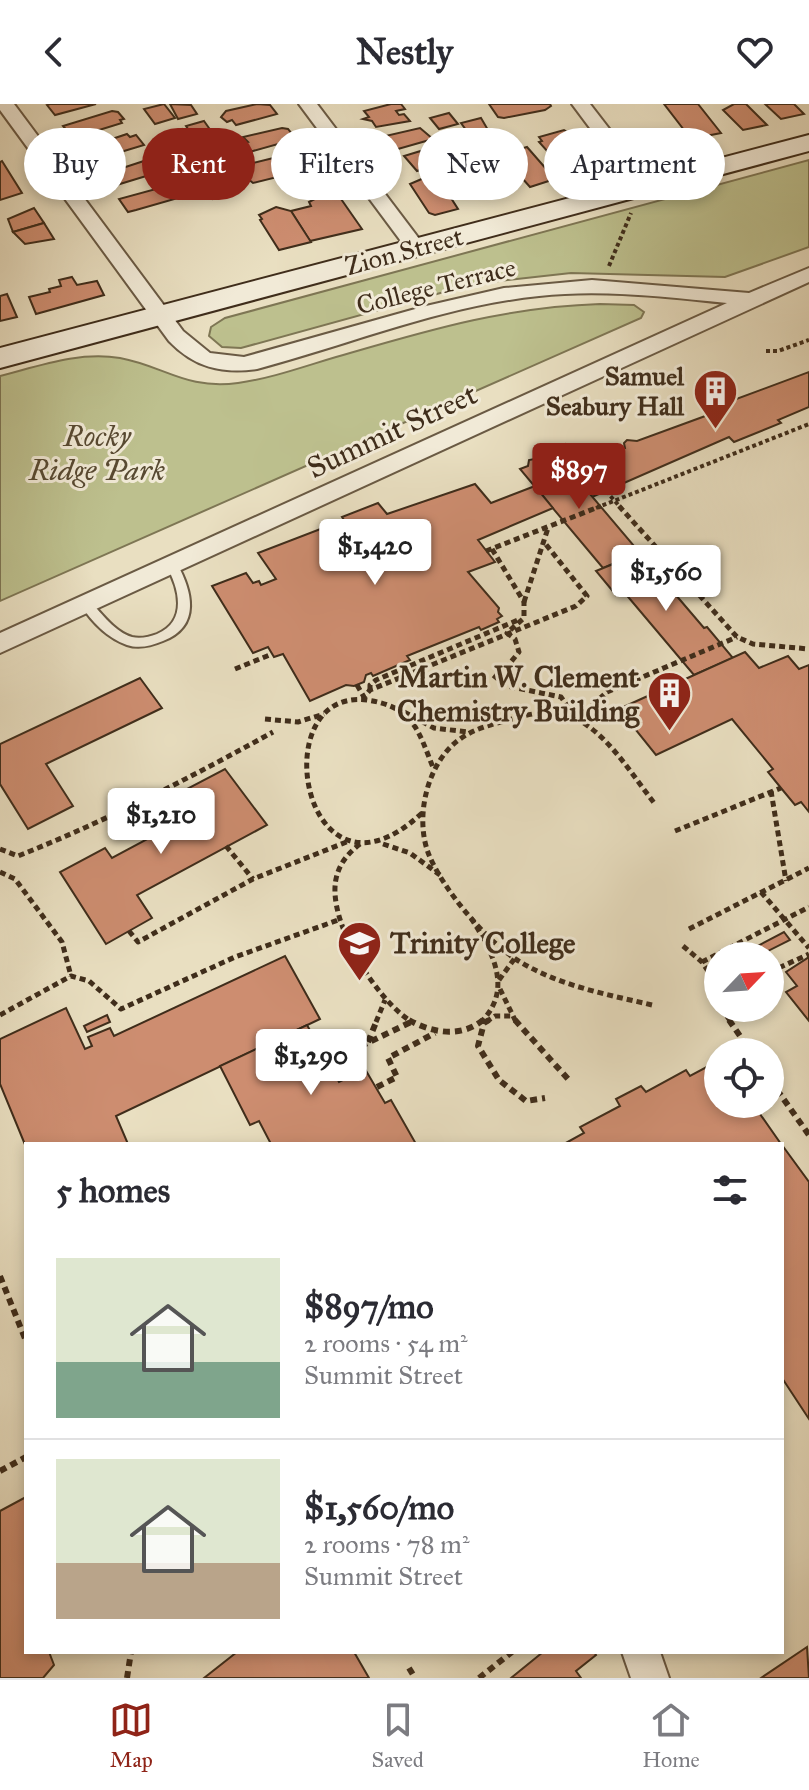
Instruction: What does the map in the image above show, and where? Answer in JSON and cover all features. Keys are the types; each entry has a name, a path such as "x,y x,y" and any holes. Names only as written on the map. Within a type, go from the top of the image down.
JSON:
{"main road":[{"name":"Zion Street","path":"725,165 809,143"},
{"name":"Zion Street","path":"0,358 595,200"}],"street":[{"name":"College Terrace","path":"5,104 187,349 198,358 222,365 239,365 472,301 539,289 610,286 749,299"},
{"path":"308,104 416,248"},
{"path":"581,104 599,128"},
{"name":"Summit Street","path":"0,644 809,274"},
{"path":"642,1654 650,1678"}],"lane":[{"path":"86,604 104,626 125,640 142,643 166,637 180,627 186,593 172,565"}],"path":[{"path":"609,271 625,225"},
{"path":"766,351 778,351 809,340"},
{"path":"524,602 489,550 809,424"},
{"path":"564,444 737,637 753,644 809,649"},
{"path":"507,633 524,618 524,602 549,527"},
{"path":"364,697 370,690 576,606 587,596 544,542"},
{"path":"370,690 370,685 376,680 524,618"},
{"path":"507,633 515,639 519,652 506,668 493,675 507,686 561,697 577,719 605,743 655,804"},
{"path":"577,719 607,692 737,637"},
{"path":"235,669 272,654"},
{"path":"357,685 364,697"},
{"path":"265,719 298,722 325,713 343,699 364,697 396,707 427,727 446,733 472,732"},
{"path":"396,707 420,735 434,770"},
{"path":"568,1079 502,1002 495,958 429,854 423,812 434,770 456,741 472,732 549,710 577,719"},
{"path":"325,713 308,740 303,770 309,797 323,824 360,844 382,844 410,853 446,879"},
{"path":"0,849 18,856 81,832 273,732"},
{"path":"675,831 781,788"},
{"path":"771,791 786,881"},
{"path":"382,844 423,812"},
{"path":"129,931 138,942 253,879 350,840"},
{"path":"360,844 343,856 337,875 336,907 385,1000 411,1022 436,1032 460,1034 495,1016 512,1016"},
{"path":"226,846 253,879"},
{"path":"689,929 809,868"},
{"path":"0,872 15,879 62,942 71,976"},
{"path":"761,892 809,948"},
{"path":"462,903 497,946 515,958 562,982 652,1005"},
{"path":"702,962 809,907"},
{"path":"0,1015 71,976 89,981 121,1009 235,957 341,919"},
{"path":"683,946 704,965"},
{"path":"784,966 809,954"},
{"path":"515,958 499,981 496,1004 484,1023 478,1046 499,1080 526,1101 545,1098"},
{"path":"368,1042 385,1000"},
{"path":"328,1062 411,1022"},
{"path":"377,1087 397,1077 388,1058 436,1032"},
{"path":"784,1100 809,1135"},
{"path":"0,1276 24,1336"},
{"path":"0,1471 24,1458"},
{"path":"127,1678 131,1654"},
{"path":"479,1678 509,1654"},
{"path":"409,1668 415,1678"}],"green space":[{"name":"Rocky Ridge Park","path":"809,160 809,247 725,277 571,273 473,284 241,348 222,347 209,336 211,327 225,318 661,200 725,200 725,183"},
{"name":"Rocky Ridge Park","path":"634,305 644,312 641,318 0,601 0,376 59,361 105,356 136,362 189,380 238,383 473,320 535,309"}],"building":[{"path":"96,104 55,115 47,105"},
{"path":"164,104 175,118 155,124 144,109"},
{"path":"170,104 191,105 197,114 178,119"},
{"path":"257,104 270,105 277,114 236,125 232,120 227,122 221,117 226,111"},
{"path":"401,104 405,109 396,111 410,121 376,127 372,121 363,119 369,117 364,111"},
{"path":"489,104 551,106 504,118 498,117"},
{"path":"664,104 698,104 717,128 683,128"},
{"path":"734,104 746,104 767,125 743,130 723,110"},
{"path":"765,104 794,104 804,114 781,119"},
{"path":"112,111 118,112 124,119 120,120 122,123 106,128 63,126"},
{"path":"449,113 458,124 438,128 430,118"},
{"path":"481,118 487,128 465,128 461,123"},
{"path":"204,121 209,128 187,128 186,126"},
{"path":"418,128 418,143 402,148 402,132"},
{"path":"271,131 271,146 255,150 255,134"},
{"path":"126,134 136,135 142,146 126,150"},
{"path":"528,148 544,166 544,183 530,187"},
{"path":"418,152 418,171 417,171 404,156"},
{"path":"271,159 271,179 255,183 255,163"},
{"path":"0,162 22,193 0,200"},
{"path":"142,162 142,177 126,182 126,167"},
{"path":"418,181 418,196 410,184"},
{"path":"142,193 142,200 171,200 128,212 120,200 126,200 126,197"},
{"path":"342,200 362,229 310,241 291,211 311,206 309,202"},
{"path":"420,200 452,200 458,209 435,215 429,213"},
{"path":"276,207 291,211 311,242 279,250 259,215"},
{"path":"34,208 44,223 13,232 8,219"},
{"path":"44,223 54,239 25,244 13,232"},
{"path":"72,277 77,285 97,281 104,295 36,314 29,297 50,292 49,289 61,286 59,280"},
{"path":"7,294 17,317 0,321 0,296"},
{"name":"Samuel Seabury Hall","path":"809,372 809,407 778,420 781,423 734,442 729,437 592,497 568,469 625,448 627,440 637,441 708,415 704,411"},
{"path":"555,455 640,553 603,568 520,469 528,466 529,460"},
{"path":"475,484 491,503 535,486 553,508 478,540 495,562 468,572 499,608 502,616 497,619 499,622 407,656 410,660 373,676 371,673 366,675 364,682 354,686 346,685 310,701 283,654 274,657 268,647 253,653 212,586 246,573 253,583 259,581 261,585 276,579 258,553 344,520 342,517 378,503 387,514"},
{"path":"640,553 733,658 694,675 624,592 616,595 596,571"},
{"name":"Martin W. Clement Chemistry Building","path":"745,652 759,668 788,656 799,669 809,665 809,812 801,802 795,805 768,772 773,769 732,719 656,755 619,709"},
{"path":"140,678 162,708 46,764 73,806 28,829 0,784 0,744"},
{"path":"225,769 267,825 137,895 152,918 106,944 60,872 105,848 112,858 198,812 183,791"},
{"path":"784,932 790,940 784,943 765,942"},
{"path":"285,956 320,1019 116,1116 127,1142 24,1142 0,1084 0,1039 66,1008 85,1049 92,1046 88,1037 110,1028 114,1036"},
{"path":"809,957 809,1021 786,992 797,986 786,972"},
{"path":"107,1015 110,1022 87,1032 84,1026"},
{"path":"307,1025 339,1082 365,1069 385,1103 391,1100 415,1142 270,1142 259,1121 250,1125 220,1066"},
{"path":"704,1068 704,1118 763,1118 780,1142 568,1142 584,1133 580,1127 620,1106 616,1099 641,1086 646,1092 686,1070 690,1076"},
{"path":"784,1148 809,1182 809,1419 784,1381"},
{"path":"24,1498 24,1654 50,1654 54,1665 43,1678 0,1678 0,1511"},
{"path":"807,1647 809,1678 761,1678"},
{"path":"234,1654 355,1654 369,1678 204,1678"},
{"path":"541,1654 596,1655 576,1671 581,1678 511,1678"}],"place":[{"name":"Samuel Seabury Hall","path":"715,430"},
{"name":"Martin W. Clement Chemistry Building","path":"670,733"},
{"name":"Trinity College","path":"359,982"}]}
